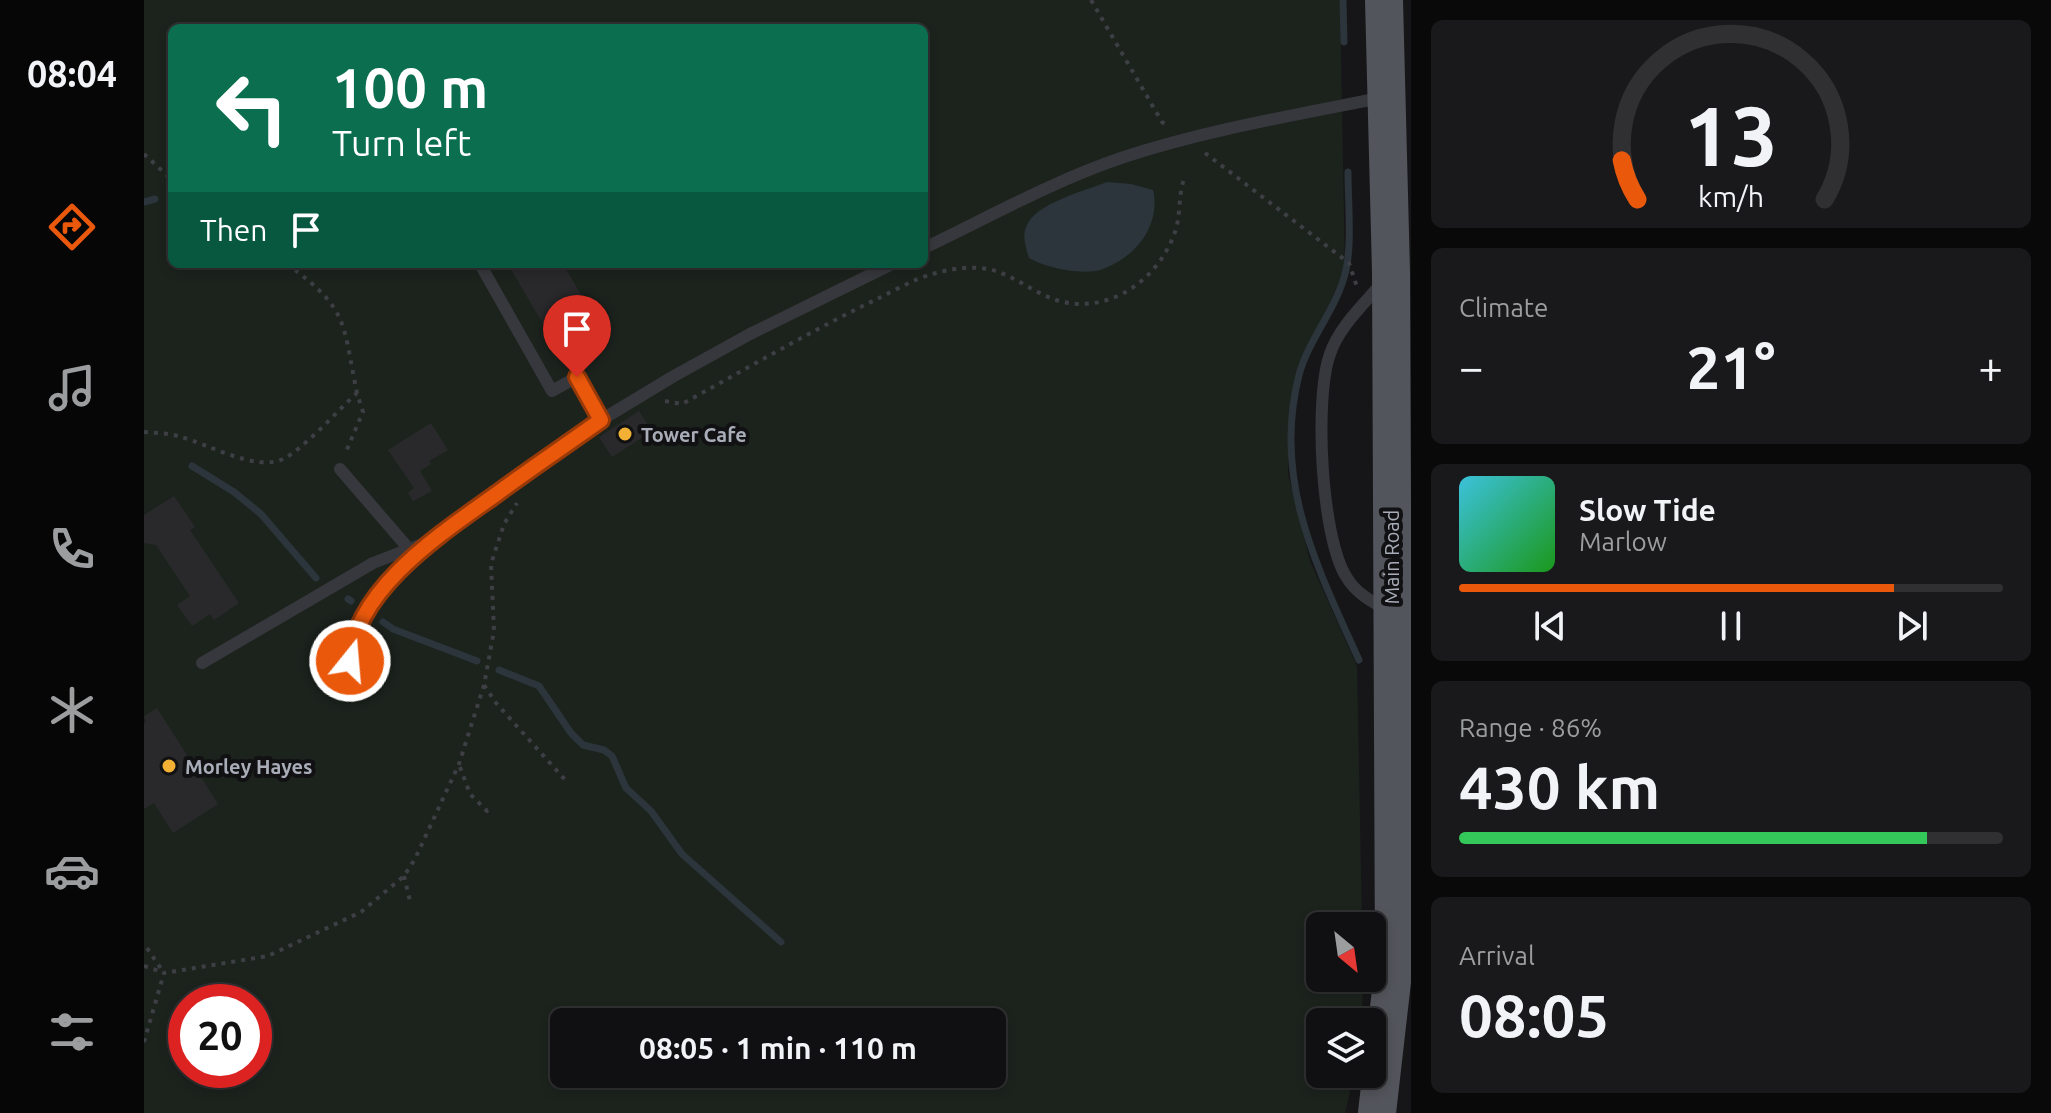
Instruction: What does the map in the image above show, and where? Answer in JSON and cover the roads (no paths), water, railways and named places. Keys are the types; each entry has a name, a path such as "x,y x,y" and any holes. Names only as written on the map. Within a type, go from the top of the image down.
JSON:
{"main road":[{"name":"Main Road","path":"1377,1113 1402,957 1398,745 1391,613 1391,272 1384,0"}],"lane":[{"path":"928,246 1063,182 1124,157 1259,122 1387,97"},
{"path":"482,268 552,391 577,377 601,420"},
{"path":"350,661 351,646 367,613 393,576 430,541 601,420 750,334 884,268"},
{"path":"1391,272 1344,328 1330,354 1324,389 1322,474 1336,556 1347,579 1365,598 1391,613"},
{"path":"340,469 409,549"},
{"path":"202,663 373,563 430,541"}],"waterway":[{"path":"1343,0 1344,42"},
{"path":"1348,172 1346,270 1337,297 1309,348 1299,375 1292,414 1291,451 1295,487 1314,557 1359,660"},
{"path":"144,202 155,199"},
{"path":"192,466 234,492 261,514 316,578"},
{"path":"383,622 393,629 477,661"},
{"path":"499,670 539,686 571,733 583,745 604,750 612,756 626,788 651,811 682,854 781,942"}],"place":[{"name":"Tower Cafe","path":"625,434"},
{"name":"Morley Hayes","path":"169,766"}]}
